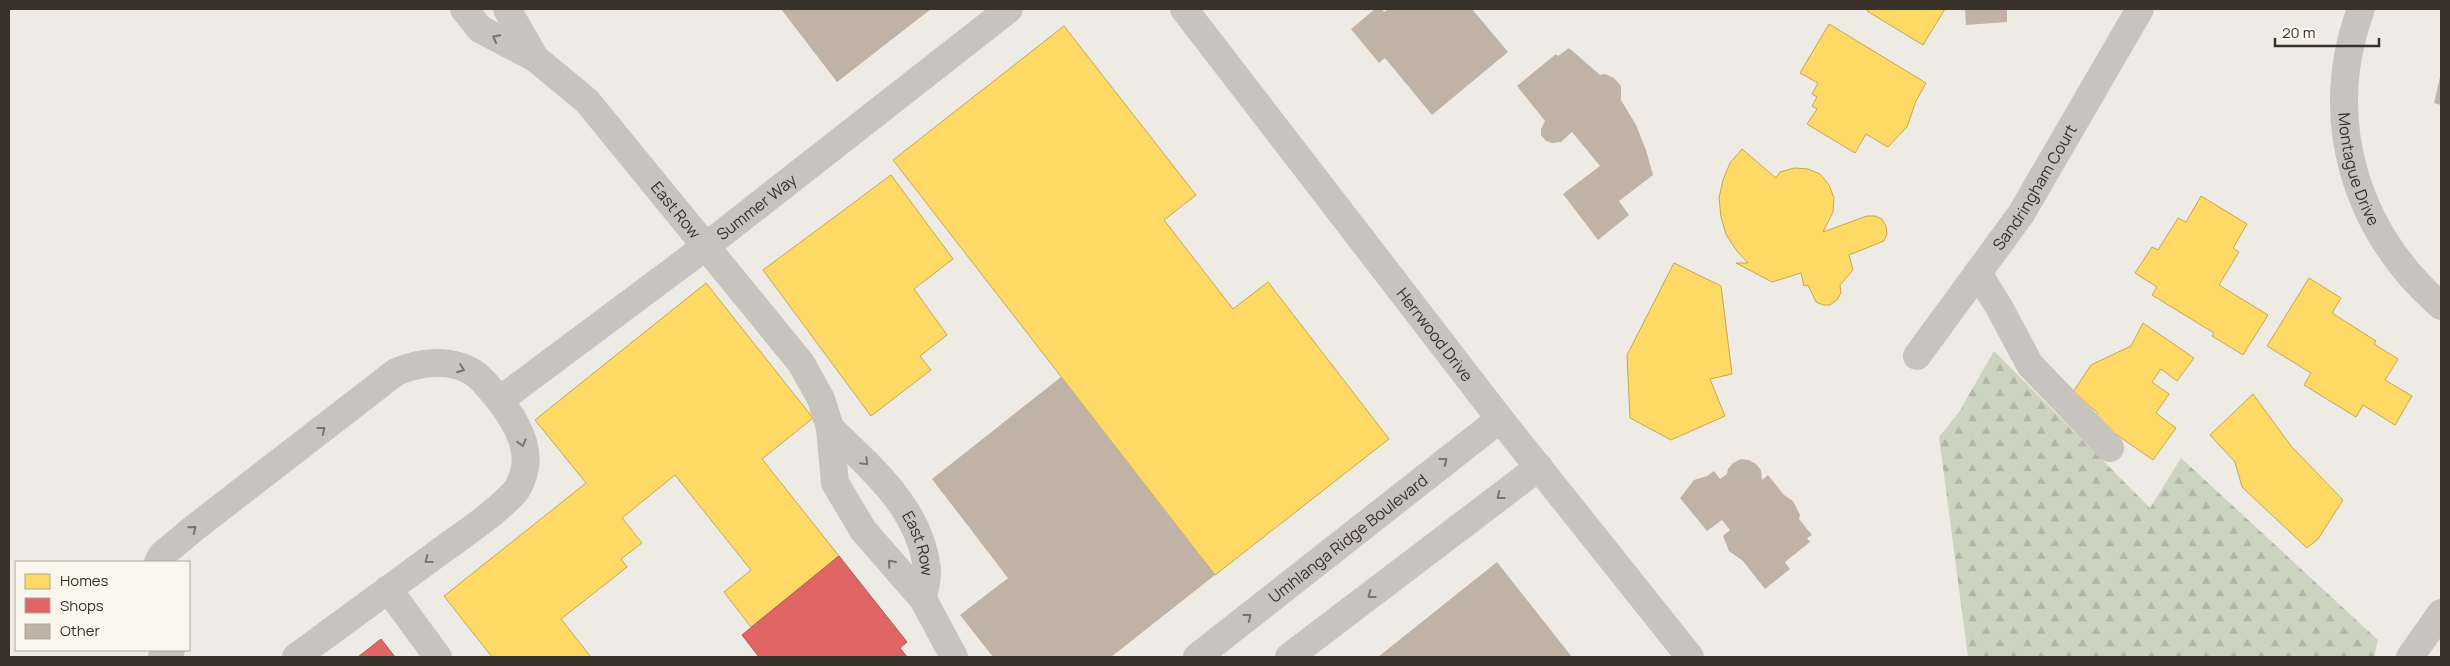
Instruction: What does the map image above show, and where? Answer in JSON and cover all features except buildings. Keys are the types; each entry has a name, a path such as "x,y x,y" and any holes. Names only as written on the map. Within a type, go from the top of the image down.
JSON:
{"street":[{"name":"East Row","path":"464,9 480,30 535,58 587,101 704,247 801,362 821,399 830,428 835,482 862,530 923,599 954,657"},
{"name":"East Row","path":"507,9 535,58"},
{"name":"Summer Way","path":"500,400 704,247 1009,9"},
{"name":"Herrwood Drive","path":"1184,9 1500,419 1690,657"},
{"name":"Sandringham Court","path":"1917,356 2021,214 2140,9"},
{"name":"Montague Drive","path":"2361,9 2352,32 2346,64 2346,143 2355,180 2370,215 2389,249 2417,285 2441,306"},
{"path":"1978,273 2030,365 2110,448"},
{"path":"159,561 162,555 193,529 396,372 414,364 430,362 447,364 466,370 480,378 500,400 521,436 525,453 525,471 516,492 484,519 296,657"},
{"name":"Umhlanga Ridge Boulevard","path":"1197,657 1500,419"},
{"name":"East Row","path":"830,428 882,479 909,514 920,537 927,570 923,599"},
{"path":"1289,657 1539,467"},
{"path":"388,589 438,657"},
{"path":"2410,657 2441,613"}],"green space":[{"path":"1994,351 2150,508 2181,458 2378,640 2374,657 1968,657 1939,437 1959,412"}]}
